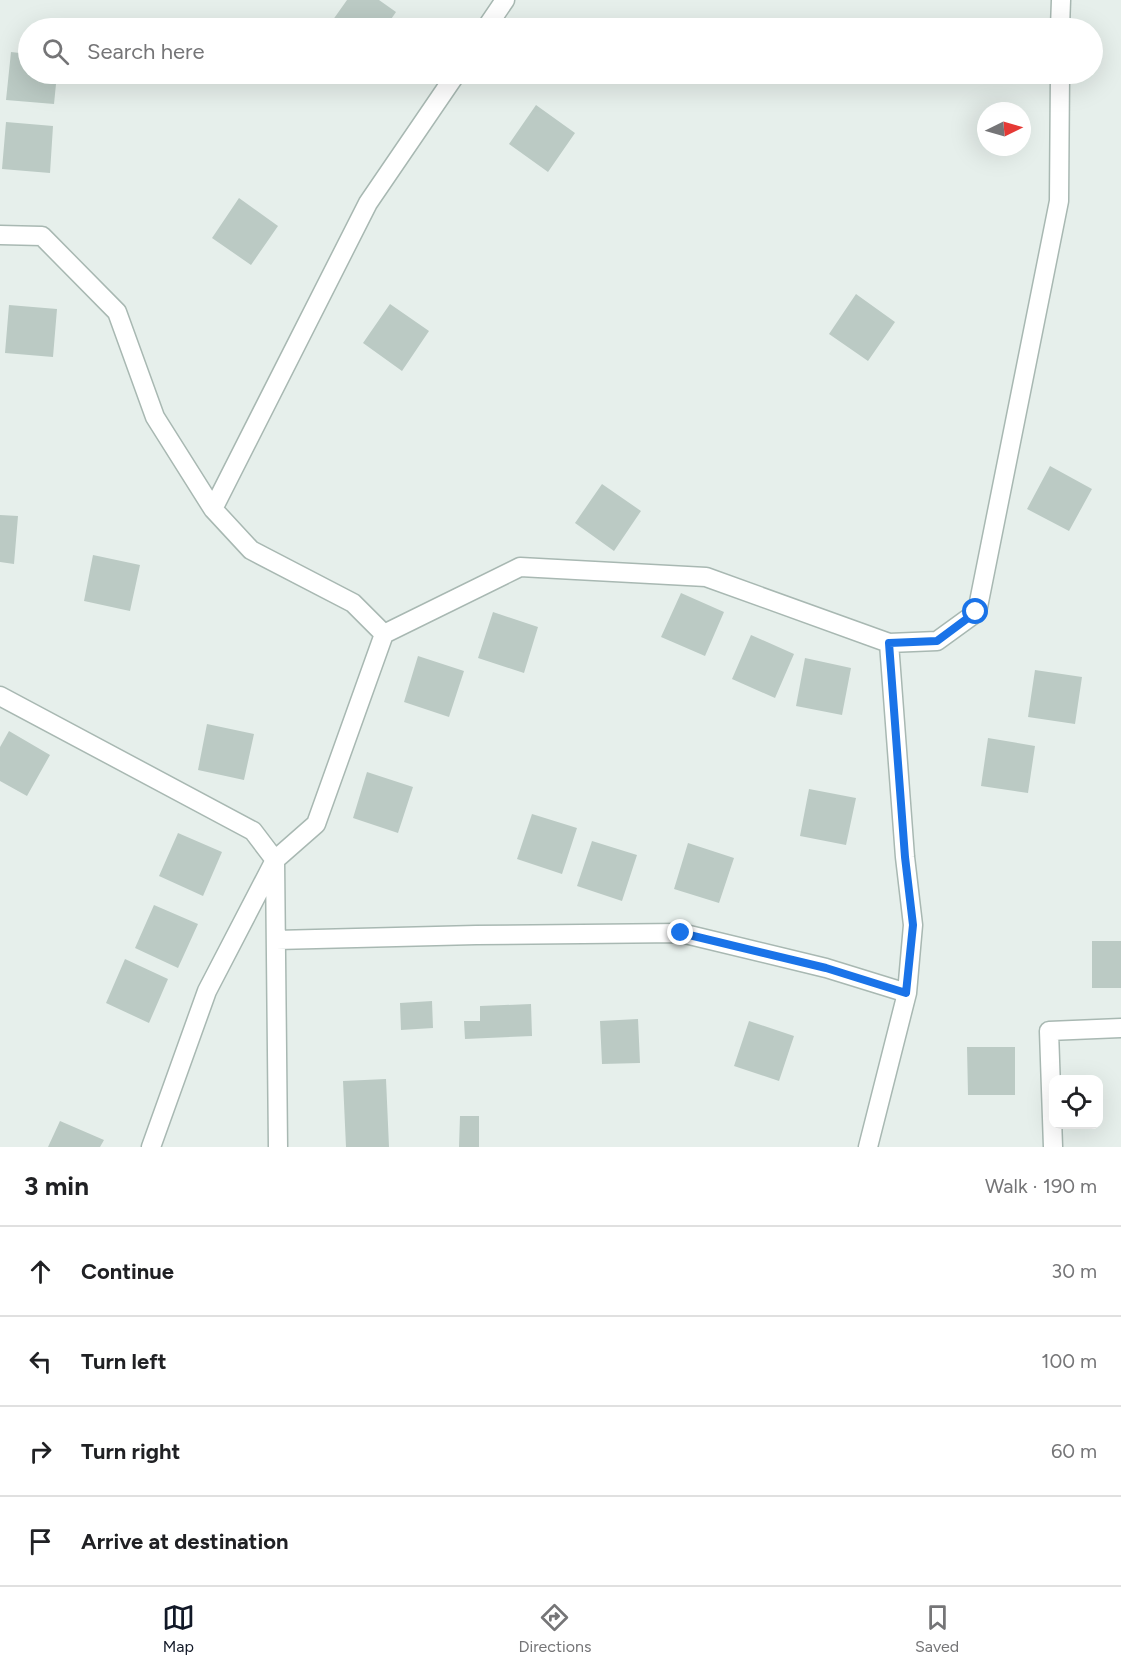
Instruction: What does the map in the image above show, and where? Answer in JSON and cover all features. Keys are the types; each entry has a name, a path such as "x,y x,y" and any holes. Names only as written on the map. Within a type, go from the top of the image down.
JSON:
{"street":[{"path":"493,18 505,0"},
{"path":"1060,18 1061,0"},
{"path":"213,509 369,203 449,84"},
{"path":"151,1147 207,991 275,860 316,824 384,634 520,567 706,577 889,643 937,641 976,612 1059,201 1060,84"},
{"path":"0,235 42,236 117,312 155,417 213,509 251,550 354,603 384,634"},
{"path":"868,1147 906,993 913,925 905,857 889,643"},
{"path":"0,696 253,831 275,860 278,1147"},
{"path":"276,940 681,933 826,968 906,993"},
{"path":"1053,1147 1049,1031 1121,1028"}],"building":[{"path":"347,0 379,0 396,12 392,18 334,18"},
{"path":"11,52 18,53 18,84 56,84 54,104 6,100"},
{"path":"536,105 575,133 548,172 509,144"},
{"path":"6,122 53,126 50,173 2,169"},
{"path":"239,198 278,226 251,265 212,238"},
{"path":"856,294 895,322 868,361 829,334"},
{"path":"390,304 429,331 402,371 363,343"},
{"path":"9,305 57,309 53,357 5,353"},
{"path":"1050,466 1092,489 1069,531 1027,509"},
{"path":"602,484 641,511 614,551 575,523"},
{"path":"0,515 18,516 14,564 0,562"},
{"path":"93,555 140,565 130,611 84,601"},
{"path":"681,593 724,612 705,656 661,637"},
{"path":"493,612 538,627 524,673 478,658"},
{"path":"751,635 794,654 775,698 732,679"},
{"path":"418,656 464,671 449,717 404,702"},
{"path":"805,658 851,668 842,715 796,706"},
{"path":"1035,670 1082,677 1075,724 1028,717"},
{"path":"207,724 254,734 244,780 198,770"},
{"path":"9,731 50,755 27,796 0,781 0,747"},
{"path":"988,738 1035,746 1028,793 981,786"},
{"path":"367,772 413,787 398,833 353,818"},
{"path":"809,789 856,798 846,845 800,836"},
{"path":"532,814 577,828 562,874 517,859"},
{"path":"178,833 222,852 203,896 159,876"},
{"path":"592,841 637,855 622,901 577,886"},
{"path":"688,843 734,858 719,903 674,889"},
{"path":"154,905 198,924 178,968 135,948"},
{"path":"1092,941 1121,941 1121,988 1092,988"},
{"path":"125,959 168,979 149,1023 106,1003"},
{"path":"432,1001 433,1028 401,1030 400,1003"},
{"path":"531,1004 532,1036 465,1039 464,1021 480,1021 480,1006"},
{"path":"638,1019 640,1063 602,1064 600,1021"},
{"path":"749,1021 794,1036 779,1081 734,1066"},
{"path":"967,1047 1015,1047 1015,1095 968,1095"},
{"path":"386,1079 389,1147 346,1147 343,1081"},
{"path":"460,1116 479,1116 479,1147 459,1147"},
{"path":"60,1121 104,1140 100,1147 48,1147"}],"route":[{"path":"681,933 826,968 906,993 913,925 905,857 889,643 937,641 976,612"}]}
